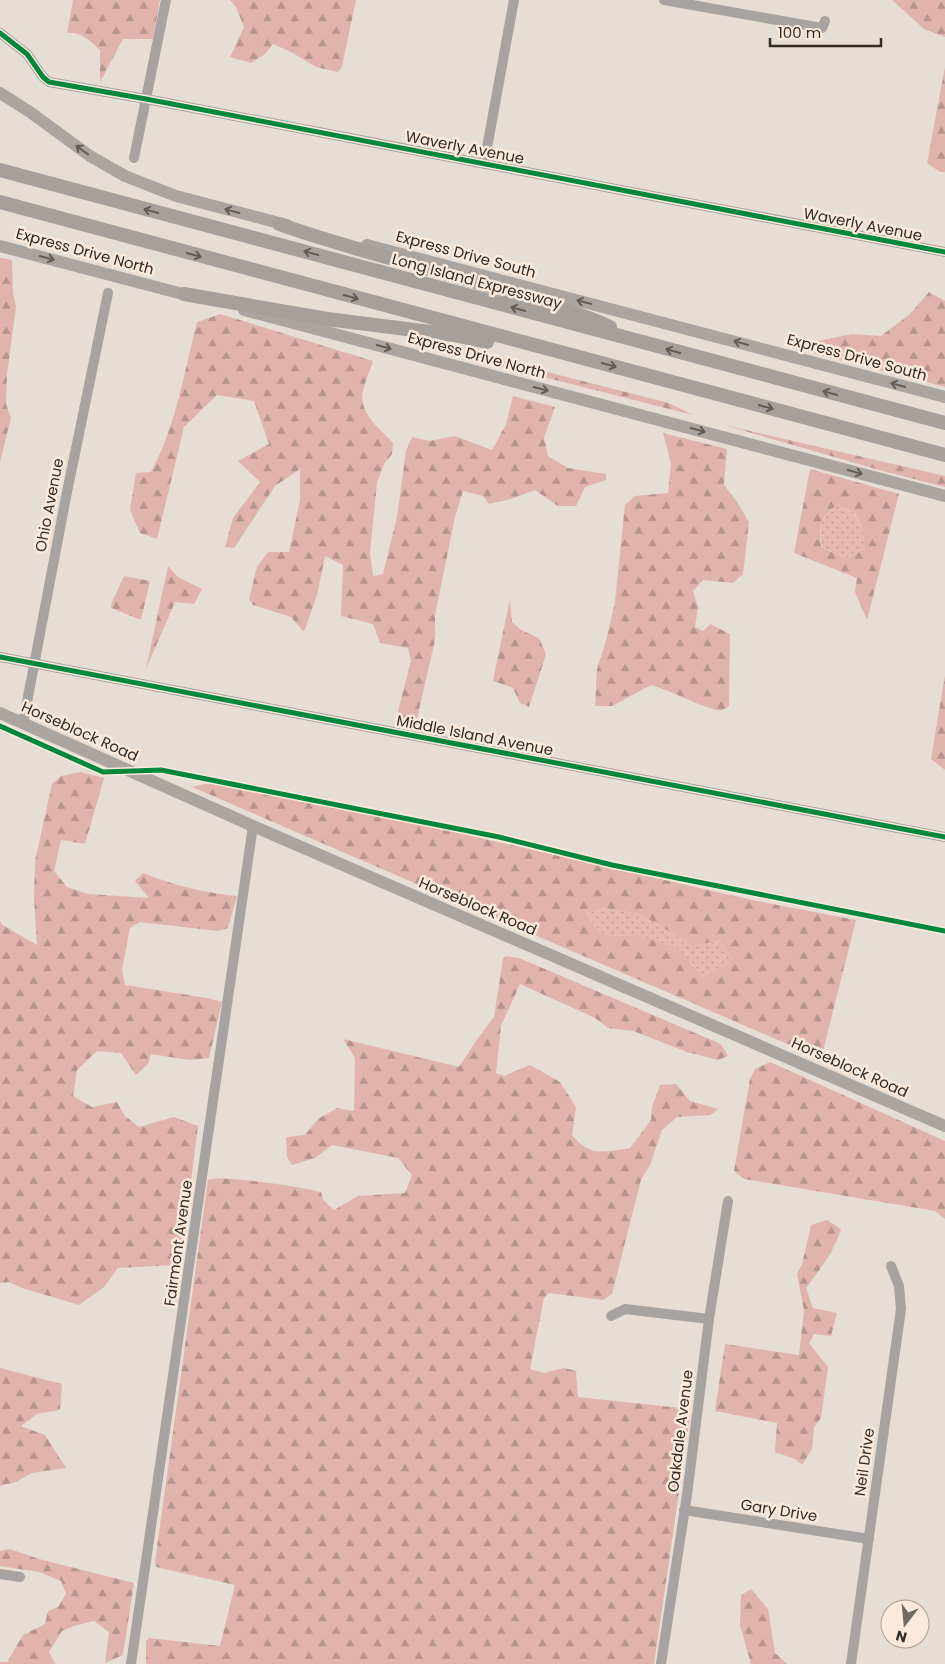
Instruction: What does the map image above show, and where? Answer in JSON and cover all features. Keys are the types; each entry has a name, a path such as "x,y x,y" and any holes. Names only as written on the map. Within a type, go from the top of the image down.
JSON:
{"highway":[{"name":"Long Island Expressway","path":"0,170 945,423"},
{"path":"0,202 945,455"},
{"path":"279,224 324,240 477,281 531,298 588,317 650,345"},
{"path":"184,294 327,320 454,335 589,360"}],"main road":[{"name":"Express Drive South","path":"0,93 30,112 90,156 125,176 163,192 279,224 334,236 945,397"},
{"name":"Express Drive North","path":"0,246 945,496"},
{"name":"Horseblock Road","path":"0,713 253,826 945,1126"}],"street":[{"path":"134,158 166,0"},
{"path":"484,164 514,0"},
{"path":"664,0 822,28 824,21"},
{"name":"Waverly Avenue","path":"0,33 26,54 42,77 49,82 945,252"},
{"name":"Ohio Avenue","path":"23,723 66,497 108,293"},
{"name":"Middle Island Avenue","path":"0,657 945,837"},
{"name":"Fairmont Avenue","path":"131,1664 253,826"},
{"name":"Oakdale Avenue","path":"661,1664 684,1510 709,1319 728,1201"},
{"name":"Neil Drive","path":"851,1664 901,1309 899,1286 890,1266"},
{"path":"611,1316 625,1309 709,1319"},
{"name":"Gary Drive","path":"684,1510 869,1539"},
{"path":"0,1574 20,1577"}],"shaded area":[{"path":"837,505 854,513 862,526 865,549 846,559 822,547 822,523"},
{"path":"605,908 640,914 693,946 721,940 735,962 703,977 691,962 636,935 609,936 599,932 586,913"}],"green space":[{"path":"73,0 160,0 153,39 123,39 100,82 100,50 81,35 67,33"},
{"path":"230,0 356,0 342,66 338,72 316,67 273,44 265,54 251,63 230,57 244,27 236,7"},
{"path":"892,0 945,0 945,37 924,29"},
{"path":"945,67 945,172 940,172 927,163"},
{"path":"0,258 12,260 13,293 16,307 7,374 6,404 11,418 0,462"},
{"path":"929,292 945,301 945,387 789,347 852,334 881,336 909,315"},
{"path":"220,314 373,361 362,399 371,420 393,443 392,454 384,464 377,483 370,552 373,576 383,574 397,517 406,451 412,437 430,441 455,436 492,450 506,424 513,396 555,407 544,438 548,456 568,468 606,474 606,480 585,487 576,506 558,506 535,490 511,499 489,504 483,496 463,491 455,517 435,615 435,640 416,723 396,719 411,661 408,648 380,643 373,624 341,616 343,565 325,556 317,595 304,632 291,617 253,605 249,599 257,567 268,552 289,552 300,500 300,469 275,486 234,548 225,547 233,518 260,482 238,461 269,444 254,401 217,395 184,427 157,539 140,533 130,510 136,473 151,472 160,454 173,418 197,322"},
{"path":"488,357 669,403 693,415 492,364"},
{"path":"724,425 945,476 945,487 879,470"},
{"path":"663,433 727,449 724,485 749,522 743,574 733,583 703,580 693,591 698,607 695,627 703,631 710,624 730,634 729,706 721,711 703,706 651,685 612,706 595,706 597,669 615,602 625,505 635,496 668,493 671,463"},
{"path":"810,469 899,494 867,620 855,592 857,578 794,553","holes":["837,505 855,513 862,526 865,549 846,559 821,547 820,528 827,514"]},
{"path":"168,566 178,577 202,589 194,604 175,602 146,669"},
{"path":"124,576 150,581 141,620 111,608"},
{"path":"510,599 512,622 521,630 539,638 546,654 529,707 520,703 513,688 493,681"},
{"path":"945,675 945,770 931,759"},
{"path":"80,772 104,778 85,844 61,840 54,871 67,887 88,894 149,898 135,881 143,873 189,888 237,896 228,928 218,931 140,922 130,928 122,970 125,985 222,1002 209,1058 189,1060 151,1054 148,1064 136,1075 121,1053 97,1051 77,1070 73,1096 92,1107 117,1102 125,1116 139,1127 174,1117 198,1126 181,1259 174,1265 118,1268 104,1287 79,1305 22,1288 9,1282 0,1283 0,920 1,924 37,945 34,898 35,861 52,784 61,776"},
{"path":"214,782 445,830 752,900 856,920 823,1051 799,1049 192,787","holes":["605,908 640,914 693,946 721,940 734,962 703,977 678,948 636,935 609,936 599,932 586,913"]},
{"path":"506,956 519,958 721,1044 728,1056 718,1060 687,1052 633,1031 608,1028 595,1018 520,984 501,1026 496,1073 504,1076 530,1065 560,1082 576,1107 572,1135 591,1150 605,1151 630,1148 651,1120 652,1107 660,1085 676,1084 690,1101 718,1109 711,1115 677,1117 662,1130 650,1165 641,1180 612,1294 603,1300 549,1293 544,1298 530,1369 544,1373 564,1368 576,1371 578,1397 681,1408 690,1416 654,1664 146,1664 146,1641 149,1638 220,1646 235,1585 156,1567 155,1562 208,1180 245,1180 321,1192 323,1200 334,1210 358,1196 405,1193 412,1175 398,1158 332,1145 315,1158 292,1165 287,1157 286,1137 305,1135 318,1119 337,1108 354,1111 355,1058 343,1039 459,1067 494,1017 503,959"},
{"path":"770,1062 945,1141 945,1219 935,1211 744,1179 734,1171 750,1079 755,1069"},
{"path":"827,1220 841,1229 831,1253 806,1288 813,1308 837,1313 831,1336 814,1334 809,1343 828,1367 821,1418 814,1427 812,1449 802,1465 795,1459 775,1452 777,1423 715,1411 725,1344 799,1355 804,1310 797,1274 802,1264 811,1225"},
{"path":"0,1368 62,1384 60,1410 37,1414 21,1426 45,1435 66,1468 32,1473 16,1482 0,1486"},
{"path":"10,1549 39,1559 134,1583 123,1655 105,1663 109,1632 94,1621 62,1631 49,1652 55,1664 0,1664 0,1662 7,1662 23,1635 45,1624 48,1611 58,1607 66,1594 61,1581 39,1572 0,1566 0,1551"},
{"path":"751,1589 768,1609 775,1653 787,1664 751,1664 740,1625 741,1595"}],"cycle path":[{"path":"0,33 27,54 43,77 49,82 945,252"},
{"path":"0,657 945,837"},
{"path":"0,726 103,772 161,770 499,837 612,865 945,931"}]}
